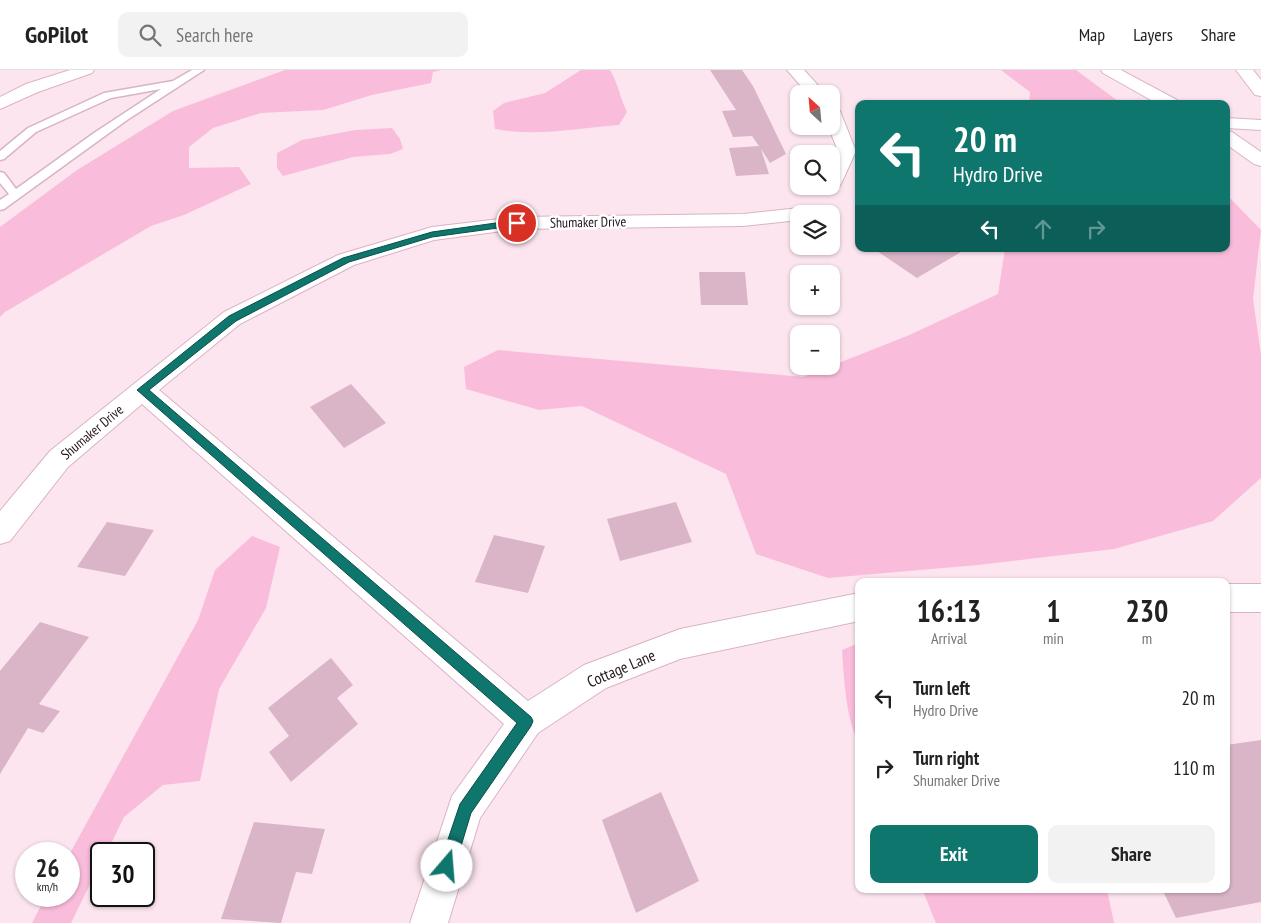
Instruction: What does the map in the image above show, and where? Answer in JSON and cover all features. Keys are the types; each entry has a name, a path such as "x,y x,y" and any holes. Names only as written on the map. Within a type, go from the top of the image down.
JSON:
{"street":[{"path":"0,104 32,88 72,73 86,70"},
{"path":"795,70 809,85"},
{"path":"1109,70 1164,100"},
{"path":"1244,70 1261,91"},
{"path":"1230,123 1261,125"},
{"name":"Shumaker Drive","path":"0,532 59,459 232,318 346,260 432,234 517,223 743,220 815,201 847,151 840,134"},
{"path":"1230,139 1261,160"},
{"path":"142,390 526,721"},
{"path":"1230,598 1261,598"},
{"name":"Cottage Lane","path":"429,923 465,809 526,721 595,676 680,644 855,608"}],"lane":[{"path":"0,206 177,83 199,70"},
{"path":"0,157 32,130 108,95 177,83"},
{"path":"0,175 15,195"}],"shaded area":[{"path":"285,70 441,70 433,72 431,83 372,95 323,110 261,113 213,128 189,147 189,168 239,167 251,184 184,215 151,226 5,312 0,317 0,227 77,170 173,111"},
{"path":"581,70 610,70 627,112 619,125 542,132 495,129 493,111 504,103 545,93"},
{"path":"1001,70 1076,70 1117,100 1029,100 1030,92"},
{"path":"392,128 400,139 403,149 390,154 353,157 283,176 277,168 277,153 302,140 355,130"},
{"path":"1230,198 1261,230 1253,299 1261,355 1261,478 1213,521 1114,549 978,565 828,578 756,554 726,474 582,406 539,410 466,389 464,367 498,350 803,377 808,375 840,375 840,362 907,336 998,294 1005,252 1230,252"},
{"path":"252,536 280,547 266,608 219,689 200,781 163,785 124,817 112,842 90,842 90,884 80,905 80,842 76,842 198,620 215,570"},
{"path":"855,645 855,734 848,711 842,650"},
{"path":"924,893 1108,893 1114,923 936,923"},
{"path":"40,907 79,907 71,923 32,923"}],"building":[{"path":"710,70 742,70 753,86 786,154 770,163 761,149 769,174 736,176 729,148 759,146 752,136 733,137 722,111 736,110"},
{"path":"878,252 961,252 917,278"},
{"path":"699,272 745,272 748,305 701,305"},
{"path":"351,384 386,423 344,448 310,407"},
{"path":"676,502 692,542 620,561 607,519"},
{"path":"107,522 154,530 125,576 77,567"},
{"path":"494,535 545,546 528,593 475,582"},
{"path":"40,622 89,637 39,704 60,711 43,733 28,728 0,774 0,671"},
{"path":"331,658 353,685 337,698 358,724 291,782 269,752 289,736 268,708"},
{"path":"1261,740 1261,902 1176,918 1164,893 1230,893 1230,744"},
{"path":"661,792 699,881 636,913 602,820"},
{"path":"254,822 325,829 312,874 296,872 281,923 221,919"}],"route":[{"path":"447,866 465,809 526,721 142,390 232,318 346,260 432,234 517,223"}]}
